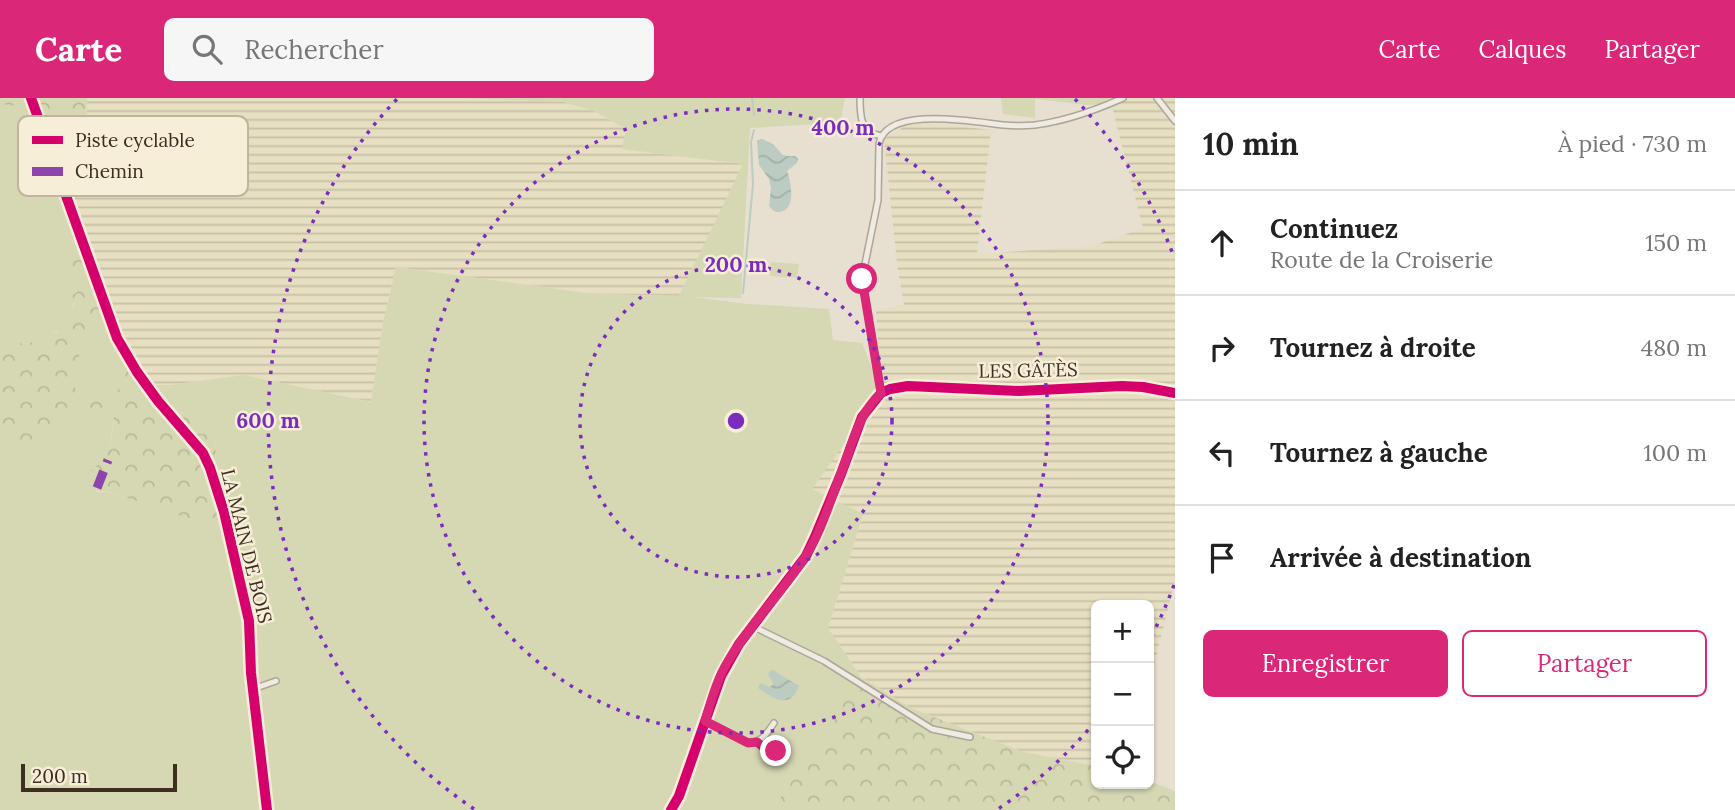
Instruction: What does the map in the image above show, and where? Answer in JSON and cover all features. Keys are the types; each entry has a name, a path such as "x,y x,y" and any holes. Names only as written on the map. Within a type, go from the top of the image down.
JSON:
{"street":[{"name":"LA MAIN DE BOIS","path":"31,98 37,116"},
{"path":"860,98 866,131 880,136"},
{"path":"671,810 680,796 727,662 806,556 862,417 881,393 862,279 878,200 880,136 898,123 918,120 955,119 1005,125 1034,125 1123,98"},
{"path":"1157,98 1175,121"},
{"name":"LA MAIN DE BOIS","path":"66,196 117,338 134,368 158,401 203,453 210,468 224,512 249,621 253,690 267,810"},
{"name":"LES GÂTÈS","path":"881,393 908,386 1019,391 1122,386 1175,393"},
{"path":"752,626 824,662 932,729 970,737"},
{"path":"253,690 275,681"},
{"path":"705,721 748,743 757,742 764,737 774,723"},
{"path":"757,742 768,751 786,753"}],"shaded area":[{"path":"87,98 460,98 564,102 594,111 626,129 623,149 744,164 679,296 594,294 396,267 383,323 371,402 244,375 154,385 130,369 68,196 248,196 248,116 86,116"},
{"path":"1121,98 1175,98 1175,580 1154,666 1154,600 1091,600 1091,765 1023,752 911,708 861,677 828,628 863,515 811,489 881,392 876,309 904,305 884,139 913,121 991,130 977,254 1092,246 1143,228 1111,103"}],"green space":[{"path":"0,98 87,98 86,116 22,116 18,106 0,104"},
{"path":"460,98 845,98 840,123 750,128 741,298 691,297 829,309 833,340 862,343 881,392 812,489 863,514 828,628 861,677 772,810 0,810 0,442 12,439 41,445 64,409 99,413 114,418 107,453 91,470 91,478 97,492 127,498 193,520 213,469 216,455 215,433 200,434 173,399 170,385 244,375 371,402 383,323 396,267 594,294 679,296 743,164 622,149 626,129 594,111 564,102"},
{"path":"1001,98 1115,98 1100,104 1087,105 1035,99 1035,118 1003,114"},
{"path":"0,104 18,106 22,116 18,116 18,196 68,196 130,369 113,401 91,401 75,389 83,367 75,342 97,330 61,261 58,267 77,293 61,332 44,332 44,338 21,344 10,332 0,331"},
{"path":"78,239 107,317 97,330 75,342 83,367 75,389 91,401 113,401 128,369 143,373 154,385 170,385 173,399 200,434 215,432 216,455 213,469 224,502 225,527 193,520 90,488 91,470 107,453 114,418 99,413 64,409 50,447 12,439 0,442 0,331 10,332 22,344 44,338 44,331 61,331 62,324 75,304 71,297 77,292 58,267 61,257"},
{"path":"771,262 799,264 797,278 770,276"},
{"path":"861,677 911,708 1023,752 1091,765 1091,789 1154,789 1154,783 1175,791 1175,810 772,810"}],"water":[{"path":"762,139 783,155 795,156 798,159 787,171 791,188 788,207 779,212 769,206 769,179 759,165 757,141"},
{"path":"773,670 799,686 791,698 776,699 758,688 761,683 769,687 773,685 768,675"}],"waterway":[{"path":"752,98 754,115"},
{"path":"743,293 753,184 751,142 754,130"}],"marked path":[{"path":"97,488 108,460"}],"cycle path":[{"path":"31,98 37,116"},
{"path":"66,196 117,338 137,372 203,453 210,468 224,512 249,621 251,673 267,810"},
{"path":"671,810 679,796 721,676 739,644 806,556 862,417 881,393 908,386 1019,391 1122,386 1175,393"}],"route":[{"path":"776,751 768,751 757,742 748,743 705,721 727,662 806,556 862,417 881,393 862,279"}]}
